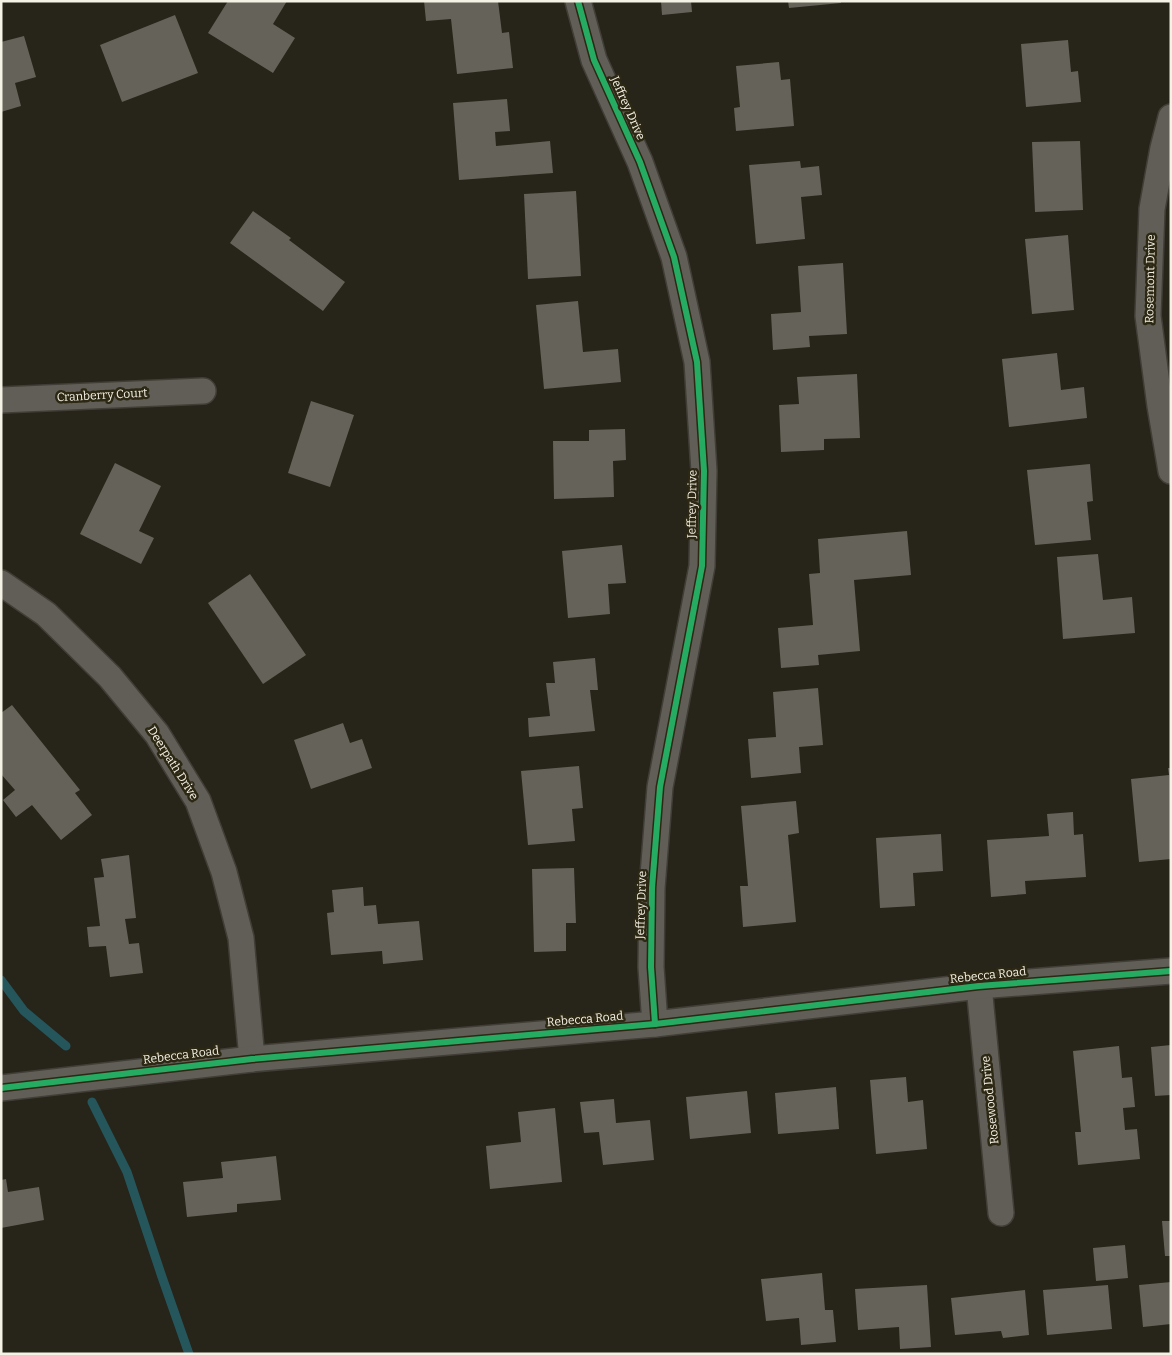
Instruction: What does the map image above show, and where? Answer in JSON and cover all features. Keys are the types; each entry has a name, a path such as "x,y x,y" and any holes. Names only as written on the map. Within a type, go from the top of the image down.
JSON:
{"street":[{"name":"Jeffrey Drive","path":"578,1 594,60 640,162 674,257 697,362 704,471 702,566 660,787 652,888 651,967 655,1024"},
{"name":"Rosemont Drive","path":"1171,117 1163,148 1152,209 1148,316 1171,471"},
{"name":"Cranberry Court","path":"1,400 203,390"},
{"name":"Deerpath Drive","path":"1,583 46,614 110,677 157,734 198,801 224,872 241,938 252,1058"},
{"name":"Rebecca Road","path":"1,1088 252,1058 655,1024 979,986 1171,970"},
{"name":"Rosewood Drive","path":"979,986 1001,1213"}],"building":[{"path":"228,1 287,1 273,24 295,38 273,73 208,33"},
{"path":"424,1 498,1 502,33 509,32 513,68 457,74 451,19 426,21"},
{"path":"661,1 691,1 692,12 662,15"},
{"path":"788,1 841,1 841,3 789,8"},
{"path":"175,15 198,73 122,102 100,45"},
{"path":"24,36 36,77 15,83 21,106 1,112 1,42"},
{"path":"1068,40 1071,72 1078,71 1081,102 1026,107 1021,44"},
{"path":"779,62 781,80 790,79 794,126 736,131 734,108 740,107 736,66"},
{"path":"507,99 510,131 495,132 496,146 550,141 553,173 459,180 453,103"},
{"path":"1080,141 1083,210 1035,212 1032,142"},
{"path":"800,161 801,168 819,166 822,195 801,197 805,239 756,244 749,165"},
{"path":"576,191 581,276 528,279 524,194"},
{"path":"253,211 291,238 289,240 345,282 323,311 230,243"},
{"path":"1068,235 1074,310 1032,314 1025,239"},
{"path":"843,263 847,334 809,336 810,347 773,350 771,314 801,312 798,266"},
{"path":"578,301 583,352 618,349 621,382 544,389 536,305"},
{"path":"1057,353 1061,390 1084,387 1087,418 1009,427 1002,359"},
{"path":"857,374 860,438 824,439 824,450 781,452 779,405 799,404 797,377"},
{"path":"311,401 354,415 330,487 288,473"},
{"path":"625,429 626,460 613,461 614,497 554,499 553,441 589,441 589,430"},
{"path":"115,463 161,486 139,531 154,538 141,564 80,534"},
{"path":"1090,464 1093,501 1087,502 1091,540 1035,545 1027,470"},
{"path":"907,531 911,575 854,580 860,651 818,655 819,665 781,668 778,628 813,625 809,574 820,573 818,539"},
{"path":"622,545 626,583 608,584 610,614 568,618 562,551"},
{"path":"1098,554 1103,600 1132,597 1135,633 1063,639 1057,557"},
{"path":"250,574 306,655 263,684 208,603"},
{"path":"595,658 598,690 590,690 595,731 529,737 528,718 550,716 546,683 555,683 553,662"},
{"path":"818,688 823,745 799,747 801,773 751,778 748,739 776,737 773,692"},
{"path":"12,705 80,790 75,793 92,815 61,840 32,805 16,817 3,800 15,790 1,774 1,713"},
{"path":"343,723 350,743 362,739 372,768 311,789 294,740"},
{"path":"579,766 583,808 572,809 575,841 528,845 521,771"},
{"path":"1168,768 1171,768 1171,859 1139,862 1131,779 1169,775"},
{"path":"796,801 799,833 788,835 796,922 743,927 740,886 748,886 741,806"},
{"path":"1073,812 1074,835 1083,834 1086,877 1025,881 1026,894 991,897 987,840 1049,836 1047,814"},
{"path":"941,834 943,871 913,873 915,906 880,908 876,838"},
{"path":"129,855 136,918 125,919 129,944 139,943 143,973 110,977 106,946 89,947 87,927 100,926 94,878 104,877 101,859"},
{"path":"574,868 576,923 566,923 566,951 534,952 532,869"},
{"path":"363,887 364,906 376,905 378,924 419,921 423,960 383,964 382,951 331,955 327,913 334,912 332,890"},
{"path":"1171,1045 1171,1095 1155,1096 1151,1047"},
{"path":"1119,1046 1122,1078 1132,1077 1135,1107 1123,1108 1125,1130 1137,1129 1140,1159 1078,1165 1075,1132 1081,1132 1073,1051"},
{"path":"906,1077 908,1102 923,1100 927,1149 876,1154 870,1080"},
{"path":"836,1087 839,1129 778,1134 775,1093"},
{"path":"747,1091 751,1133 690,1139 686,1097"},
{"path":"614,1099 616,1123 650,1120 654,1160 603,1165 599,1132 584,1133 580,1102"},
{"path":"555,1108 562,1182 490,1189 486,1146 521,1142 518,1112"},
{"path":"276,1156 281,1200 237,1204 237,1212 187,1217 183,1182 223,1178 221,1162"},
{"path":"6,1179 8,1192 39,1187 44,1220 1,1228 1,1180"},
{"path":"1162,1221 1171,1221 1171,1256 1165,1256"},
{"path":"1125,1245 1128,1278 1096,1281 1093,1248"},
{"path":"822,1273 825,1310 833,1310 836,1342 801,1345 799,1318 766,1321 761,1279"},
{"path":"1171,1282 1171,1324 1143,1327 1139,1285"},
{"path":"927,1285 931,1347 900,1349 899,1327 858,1330 855,1289"},
{"path":"1108,1285 1112,1329 1047,1335 1043,1290"},
{"path":"1025,1290 1029,1335 1003,1338 1001,1331 955,1335 951,1298"}],"waterway":[{"path":"1,980 24,1011 66,1046"},
{"path":"92,1102 127,1172 189,1354"}],"cycle path":[{"path":"578,1 594,60 640,162 674,257 697,362 704,471 702,566 660,787 652,888 651,967 655,1024"},
{"path":"1,1088 252,1059 655,1024 979,986 1171,971"}]}
